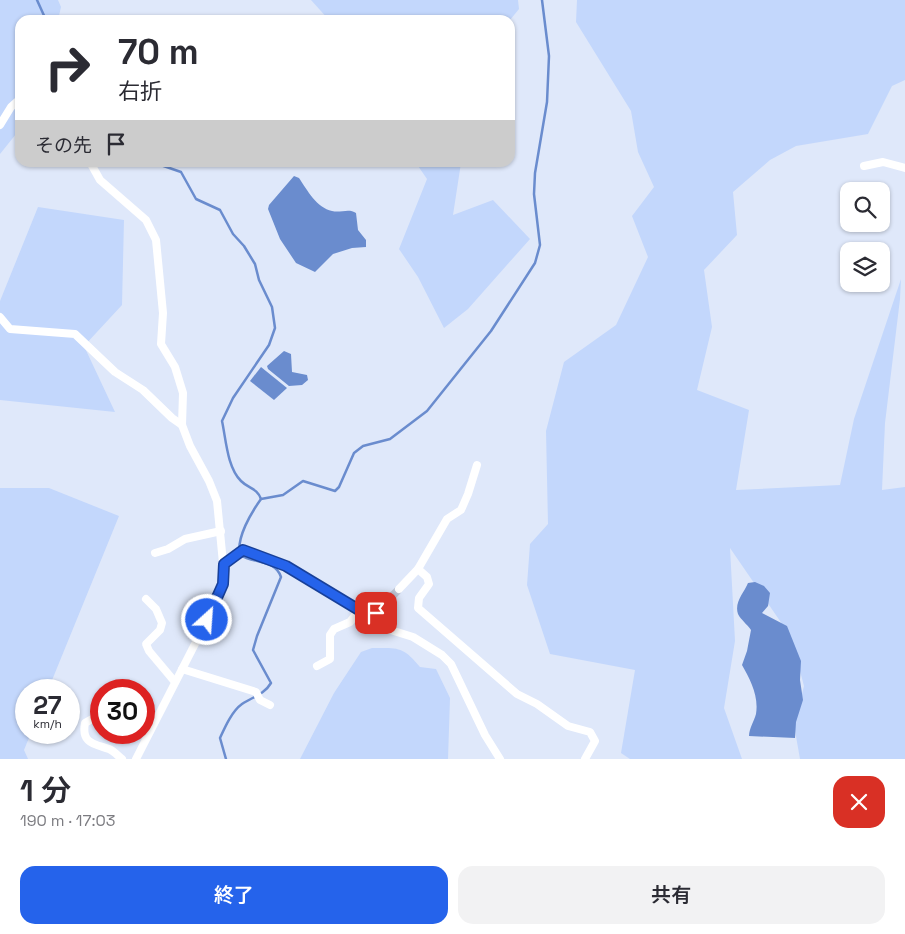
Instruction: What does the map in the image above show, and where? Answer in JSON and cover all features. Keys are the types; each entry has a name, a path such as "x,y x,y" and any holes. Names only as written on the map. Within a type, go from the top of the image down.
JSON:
{"street":[{"path":"0,125 15,103"},
{"path":"864,166 883,162 905,168"},
{"path":"93,167 100,180 146,220 156,240 163,313 161,344 175,368 184,393 182,425 190,446 210,481 216,500 224,564 223,584 217,601 136,759"},
{"path":"0,317 10,329 76,334 115,372 143,390 182,425"},
{"path":"399,589 418,569 447,519 461,510 477,465"},
{"path":"155,553 168,549 186,539 221,530"},
{"path":"224,564 243,550 286,566 359,610 381,627 413,637 442,655 450,664 485,735 500,759"},
{"path":"418,569 427,578 429,584 419,598 418,608 517,694 537,704 568,726 590,732 594,741 585,759"},
{"path":"146,599 156,609 162,623 160,630 146,644 149,651 175,682"},
{"path":"317,666 330,659 330,635 334,629 350,622 359,610"},
{"path":"370,620 376,613"},
{"path":"182,669 256,692 260,700 270,704"},
{"path":"90,721 86,723 90,742"},
{"path":"92,744 109,749 122,759"}],"shaded area":[{"path":"0,0 58,0 61,7 59,15 15,15 15,135 0,154"},
{"path":"311,0 518,0 519,9 514,15 324,15"},
{"path":"577,0 905,0 905,80 892,86 868,134 796,146 770,160 733,192 737,235 704,270 712,327 697,390 749,410 736,490 840,485 854,419 901,279 885,423 882,490 905,487 905,759 800,759 794,725 804,686 791,637 730,548 735,641 724,708 742,759 630,759 621,753 635,670 550,654 527,585 530,544 548,524 546,431 564,362 616,325 648,257 632,216 654,187 638,152 631,111 576,22"},
{"path":"419,167 460,167 453,215 493,200 530,239 468,309 444,328 418,277 399,249 427,179"},
{"path":"38,207 124,220 122,305 84,346 115,412 0,400 0,301"},
{"path":"0,488 49,488 119,516 52,679 15,679 15,744 26,744 24,750 28,759 0,759"},
{"path":"372,648 394,648 409,655 420,667 436,669 450,698 448,759 300,759 334,693 361,652"}],"water":[{"path":"294,176 299,178 313,198 327,209 356,213 358,230 366,240 366,247 352,248 333,254 315,272 296,263 280,239 268,209 269,205"},
{"path":"284,351 291,354 292,372 307,375 308,380 302,385 289,386 268,369 267,366"},
{"path":"261,367 287,388 274,400 250,381"},
{"path":"755,582 764,586 770,593 768,606 762,613 787,626 801,661 800,680 803,700 796,722 795,738 749,736 757,707 751,682 742,665 751,630 739,616 737,606 748,583"}],"waterway":[{"path":"37,0 44,15"},
{"path":"226,759 220,738 229,720 238,707 261,693 271,683 253,650 281,577 274,567 240,555 239,548 242,534 253,511 261,499 283,495 303,481 335,491 339,487 354,453 363,446 390,439 427,411 491,331 535,263 540,245 534,194 535,173 547,102 549,56 542,0"},
{"path":"166,167 181,172 196,199 220,210 233,234 244,246 255,264 259,280 272,307 275,328 269,345 233,398 222,421 230,461 236,475 255,491 261,499"}],"tunnel":[{"path":"376,613 399,589"}],"route":[{"path":"207,620 223,584 224,564 243,550 286,566 363,612 370,620 376,613"}]}
